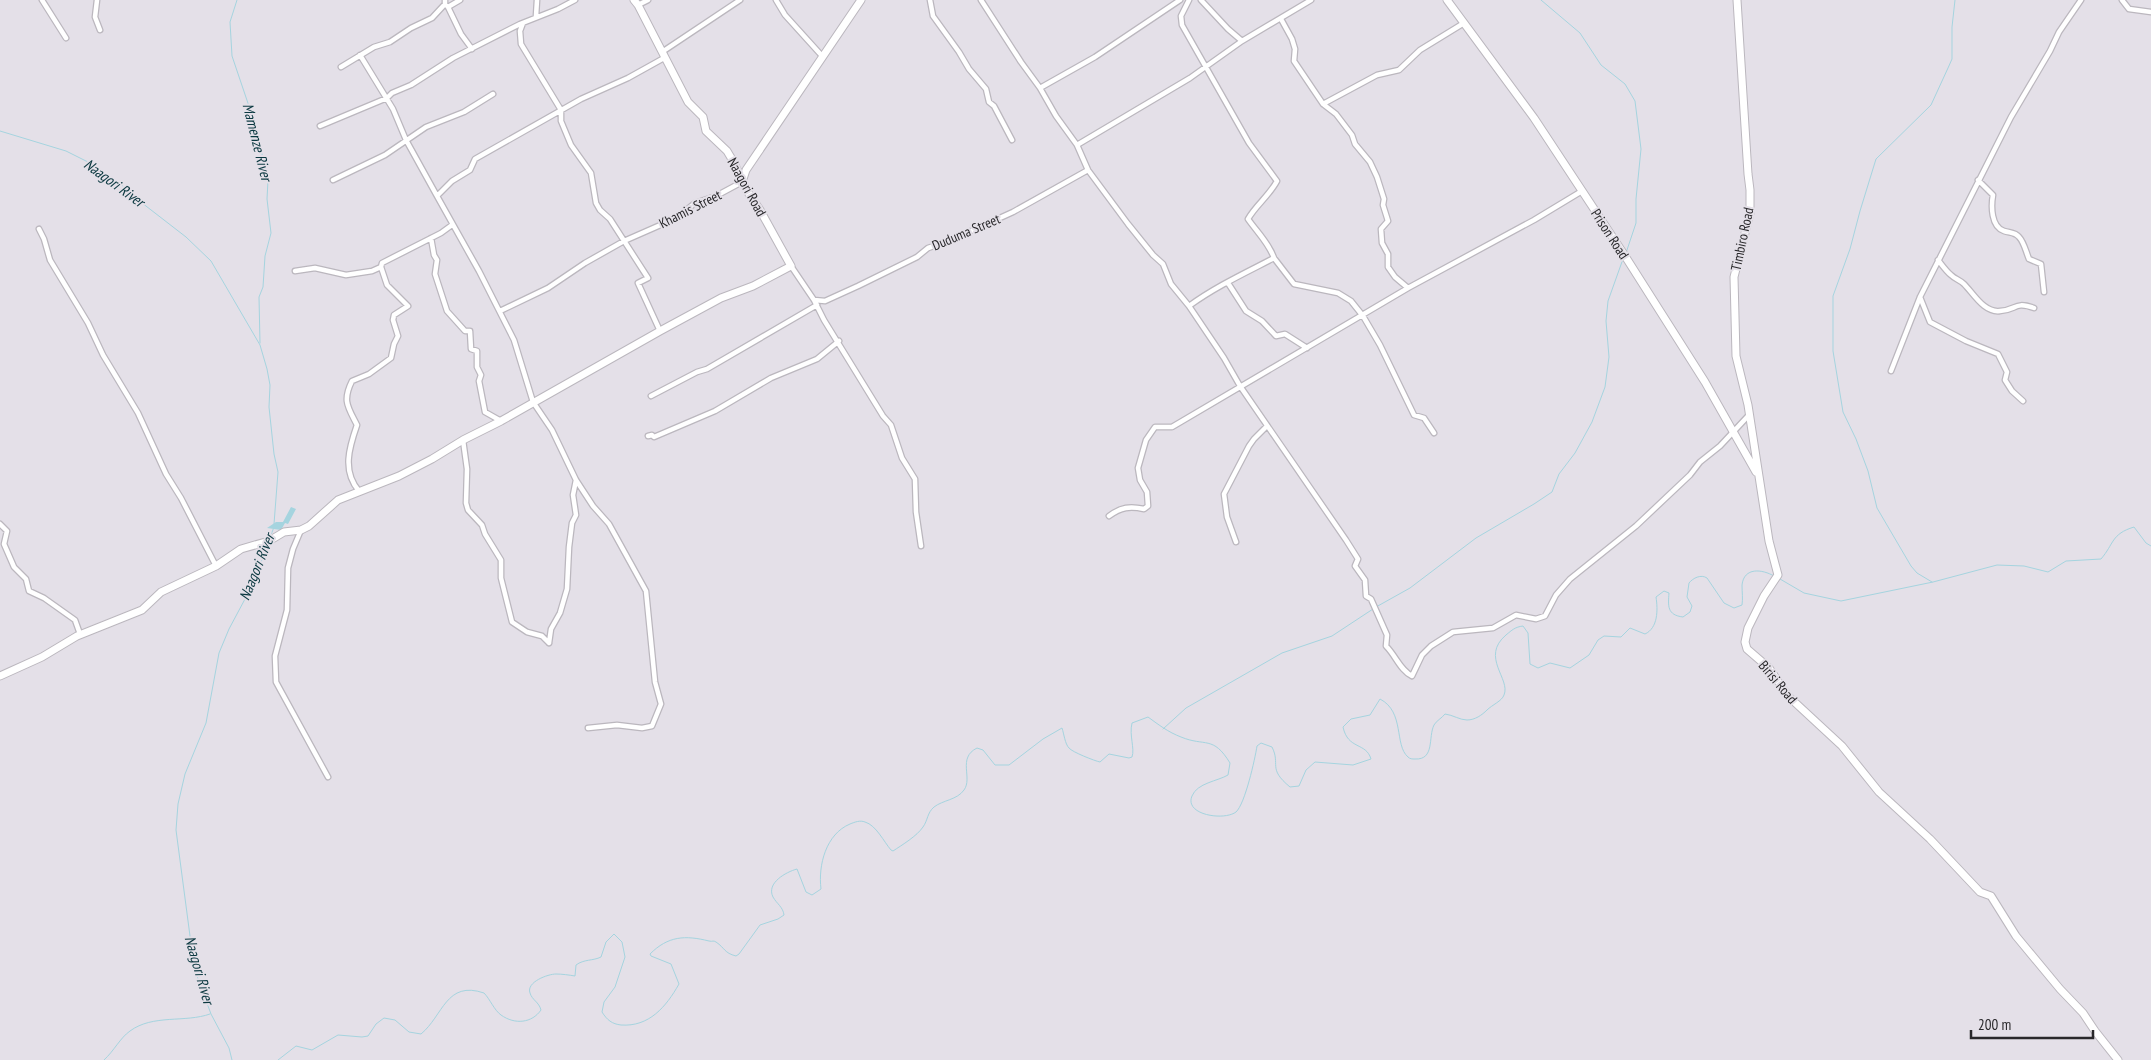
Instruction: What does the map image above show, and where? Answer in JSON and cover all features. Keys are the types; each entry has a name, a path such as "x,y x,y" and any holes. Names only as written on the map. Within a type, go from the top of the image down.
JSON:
{"street":[{"path":"42,0 66,38"},
{"path":"97,0 95,17 100,30"},
{"path":"341,67 374,47 390,42 411,28 432,18 446,4 460,0"},
{"path":"536,16 537,0"},
{"path":"320,126 387,98 392,93 411,85 436,68 472,49 536,16 558,10 575,0"},
{"path":"636,2 648,0"},
{"path":"437,196 452,181 470,170 475,159 561,110 636,74 740,0"},
{"path":"776,0 785,15 823,57"},
{"path":"742,182 746,170 861,0"},
{"path":"930,0 933,16 969,69 986,89 988,102 994,106 1012,140"},
{"path":"981,0 1020,62 1040,88 1056,116 1077,145 1088,170 1134,232 1163,264 1171,284 1189,306 1267,426 1326,508 1358,559 1356,566 1365,580 1366,596 1371,599 1386,635 1386,646 1395,654 1402,670 1412,676 1422,655 1430,646 1454,632 1493,628 1516,616 1536,619 1546,616 1556,595 1570,579 1636,526 1734,432 1749,415"},
{"path":"1040,88 1095,57 1180,0"},
{"path":"1189,0 1181,16 1182,25 1252,148 1277,182 1270,194 1253,210 1248,219 1259,236 1270,247 1274,258 1294,284 1338,293 1351,301 1363,316 1414,415 1424,418 1434,433"},
{"path":"1201,0 1242,41"},
{"path":"1077,145 1207,67 1242,41 1311,0"},
{"name":"Prison Road","path":"1447,0 1534,118 1705,382 1759,477"},
{"name":"Timbiro Road","path":"1738,0 1750,213 1734,276 1733,293 1736,356 1749,415 1759,477"},
{"path":"1891,371 1920,297 1978,180 2011,117 2050,51 2058,32 2081,0"},
{"path":"2122,0 2129,9 2151,12"},
{"name":"Naagori Road","path":"636,2 688,102 703,117 706,131 727,151 742,182 791,266 819,307 883,416 891,425 902,458 915,479 916,512 921,546"},
{"path":"446,4 461,34 472,49"},
{"path":"1281,19 1293,44 1294,61 1323,104 1336,114 1352,134 1355,144 1370,162 1378,177 1384,199 1382,205 1388,221 1381,229 1382,243 1388,254 1388,267 1395,277 1408,288"},
{"path":"524,23 520,31 521,44 561,110 561,121 572,145 591,173 596,204 610,219 648,278 638,284 660,331"},
{"path":"1323,104 1377,75 1399,70 1420,50 1464,23"},
{"path":"360,55 387,98 406,140 500,311 514,340 534,402 552,430 576,480 593,506 609,524 646,591 655,682 661,704 652,726 642,728 617,725 588,728"},
{"path":"333,180 385,155 426,127 464,112 493,94"},
{"name":"Duduma Street","path":"825,301 917,257 928,248 949,241 1013,212 1088,170"},
{"path":"1978,180 1992,195 1991,206 1996,224 2003,231 2011,231 2020,237 2029,259 2042,264 2044,292"},
{"name":"Khamis Street","path":"500,311 548,288 585,263 624,241 665,223 695,203 716,196 742,182"},
{"path":"1109,516 1119,509 1128,507 1144,509 1148,506 1148,492 1140,480 1138,468 1146,440 1155,427 1172,426 1408,288 1582,192"},
{"path":"360,491 352,482 348,450 357,425 348,408 346,394 352,382 369,374 391,358 398,336 393,320 394,315 408,306 387,285 381,267 382,262 431,238 452,225"},
{"path":"39,229 44,238 50,260 88,323 103,355 138,413 166,474 181,498 216,566"},
{"path":"431,238 434,255 437,260 435,274 447,312 465,331 470,331 471,349 477,351 477,367 481,375 479,381 485,412 501,421"},
{"path":"1189,306 1209,292 1274,258"},
{"path":"1938,260 1952,276 1964,283 1974,298 1981,301 1986,308 1999,312 2023,304 2034,308"},
{"path":"0,676 42,657 80,634 142,610 161,592 216,566 241,549 269,541 284,532 301,530 309,526 338,500 399,476 432,459 463,440 501,421 721,298 753,286 791,266"},
{"path":"296,272 316,268 346,275 372,271 381,267"},
{"path":"1228,283 1246,311 1262,321 1270,332 1276,336 1285,334 1307,348"},
{"path":"1920,297 1930,322 1966,341 1998,354 2006,372 2005,380 2012,391 2023,400"},
{"path":"814,300 825,301"},
{"path":"651,396 696,372 707,369 819,307 825,301"},
{"path":"648,436 652,435 654,437 715,411 771,378 817,359 839,341"},
{"path":"1236,542 1227,517 1224,494 1254,439 1267,426"},
{"path":"463,440 466,469 466,503 468,510 482,525 485,534 501,560 501,578 512,622 528,632 542,636 549,643 551,629 560,613 566,589 568,547 572,523 576,514 573,495 576,480"},
{"name":"Birisi Road","path":"1759,477 1769,541 1778,575 1764,596 1748,628 1745,642 1747,649 1770,668 1788,696 1842,746 1879,792 1930,839 1977,890 1991,896 2016,936 2060,989 2083,1013 2094,1031 2118,1060"},
{"path":"0,524 7,531 4,544 14,567 26,579 28,591 44,598 75,620 80,634"},
{"path":"301,530 288,568 287,610 276,656 276,682 328,777"}],"water":[{"path":"291,507 296,509 288,524 285,523 281,530 267,528 276,522 283,522"}],"waterway":[{"name":"Mamenze River","path":"237,0 230,22 232,56 255,124 268,180 267,199 271,233 265,256 263,287 259,297 260,343"},
{"path":"1541,0 1580,33 1601,65 1625,84 1635,101 1641,149 1636,199 1636,223 1626,253"},
{"path":"1932,582 1917,573 1911,566 1877,508 1868,471 1843,412 1833,351 1833,296 1850,249 1876,159 1931,105 1952,59 1952,27 1955,0"},
{"name":"Naagori River","path":"0,131 66,151 88,162 110,179 123,186 186,237 211,261 260,345 267,369 270,385 269,407 274,454 278,472 274,524"},
{"path":"1376,607 1410,588 1476,538 1552,492 1559,474 1575,453 1592,422 1605,387 1609,357 1606,321 1608,301 1623,259"},
{"name":"Naagori River","path":"271,535 274,527"},
{"path":"1780,579 1804,593 1841,601 1933,582 1997,565 2024,566 2048,572 2066,561 2101,559 2117,536 2134,527 2146,543 2151,546"},
{"name":"Naagori River","path":"232,1060 229,1048 211,1014 197,976 190,946 176,830 178,804 185,774 206,723 219,653 269,544"},
{"path":"278,1060 296,1046 312,1050 338,1035 368,1036 376,1024 384,1018 395,1020 409,1032 421,1034 446,1002 461,991 471,990 484,993 501,1015 517,1021 528,1020 541,1010 530,993 531,985 543,977 552,974 575,976 576,965 601,957 606,942 614,934 622,942 625,957 615,987 604,1002 602,1012 615,1024 631,1025 640,1023 656,1014 679,984 671,964 651,956 650,954 657,948 670,940 692,938 715,941 727,952 736,956 760,925 784,915 772,892 772,887 778,879 797,869 806,892 812,895 821,889 821,870 825,851 829,843 842,829 859,821 863,821 873,827 891,850 893,851 901,846 920,830 934,807 958,796 964,790 967,780 966,763 971,752 977,748 983,750 995,765 1009,765 1043,739 1062,728 1068,746 1079,754 1100,762 1109,754 1129,758 1132,757 1133,753 1132,723 1148,717 1172,733 1189,740 1213,745 1224,754 1230,763 1228,775 1198,788 1192,796 1191,803 1199,812 1215,816 1230,815 1236,812 1243,800 1257,746 1261,743 1272,747 1277,771 1283,781 1290,787 1299,786 1306,770 1315,762 1353,765 1371,759 1365,750 1349,739 1343,727 1351,719 1370,715 1380,699 1393,712 1401,745 1408,757 1415,759 1426,756 1430,747 1434,725 1445,714 1470,720 1481,715 1503,697 1504,682 1498,667 1496,651 1499,643 1516,628 1523,626 1528,633 1530,664 1538,668 1550,663 1570,668 1589,655 1598,640 1604,636 1621,637 1630,628 1645,634 1649,631 1655,623 1656,597 1664,591 1669,593 1671,612 1683,617 1690,612 1692,606 1687,597 1689,583 1695,578 1702,576 1707,578 1724,603 1734,608 1742,605 1742,585 1746,575 1750,572 1759,571 1774,576"},
{"path":"1163,729 1186,708 1282,653 1332,636 1373,609"},
{"path":"104,1060 126,1034 139,1026 149,1022 200,1017 210,1014"}]}
